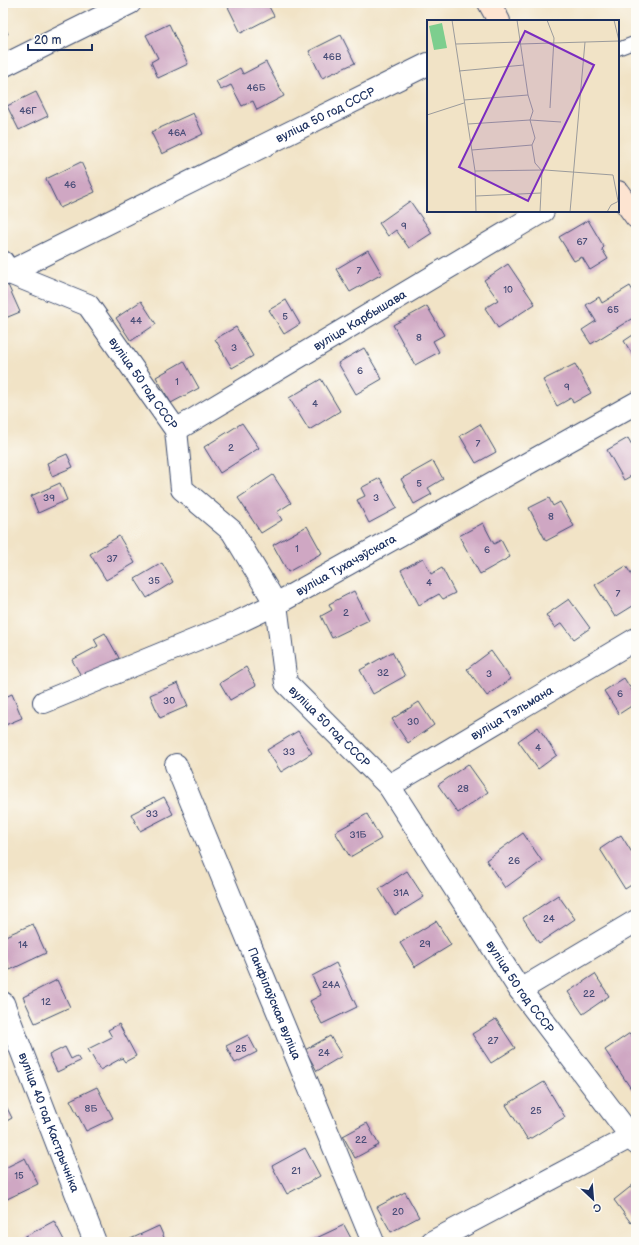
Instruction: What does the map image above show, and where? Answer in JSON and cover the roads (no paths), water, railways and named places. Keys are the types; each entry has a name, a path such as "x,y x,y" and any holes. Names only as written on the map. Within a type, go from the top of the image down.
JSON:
{"street":[{"path":"3,66 130,3"},
{"path":"490,3 498,20"},
{"name":"вуліца 50 год СССР","path":"4,270 427,64"},
{"path":"619,193 636,217"},
{"name":"вуліца Карбышава","path":"176,430 541,212"},
{"name":"вуліца 50 год СССР","path":"4,270 88,305 176,430 182,489 232,531 276,604 286,683 389,786 520,990 633,1140"},
{"name":"вуліца Тухачэўскага","path":"44,702 234,624 276,604 636,403"},
{"name":"вуліца Тэльмана","path":"389,786 636,639"},
{"name":"Панфілаўская вуліца","path":"176,765 373,1242"},
{"path":"520,990 636,921"},
{"name":"вуліца 40 год Кастрычніка","path":"3,1003 95,1242"},
{"path":"432,1242 633,1140"}],"lane":[{"path":"619,49 636,42"}]}
